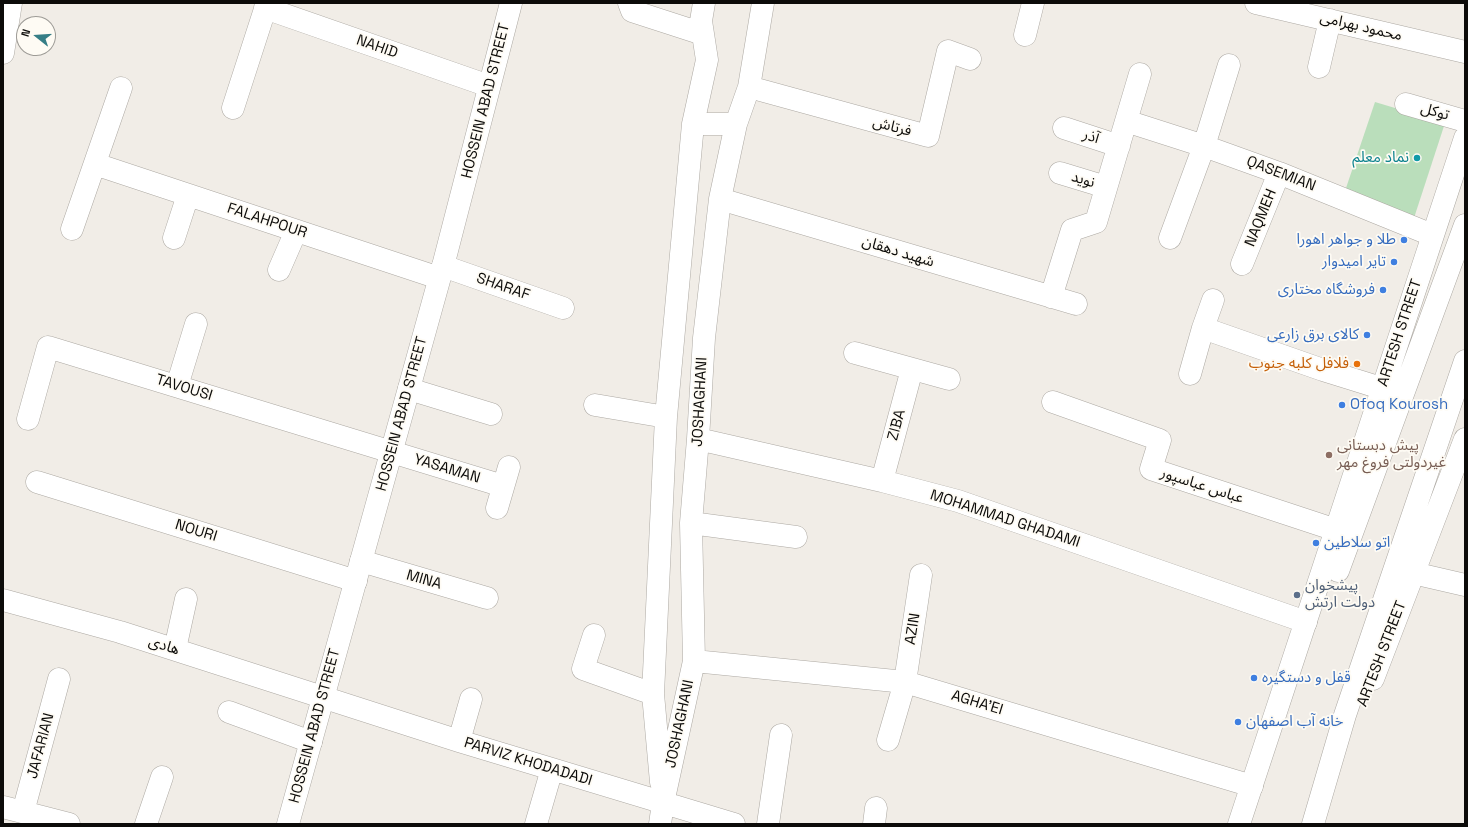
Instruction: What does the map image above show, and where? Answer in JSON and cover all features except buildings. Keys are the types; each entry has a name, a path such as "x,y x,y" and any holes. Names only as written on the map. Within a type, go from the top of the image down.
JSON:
{"street":[{"path":"3,53 11,3"},
{"name":"HOSSEIN ABAD STREET","path":"288,824 441,272 511,3"},
{"path":"629,3 632,11 703,34"},
{"name":"JOSHAGHANI","path":"661,814 654,694 666,417 675,335 693,124 707,60 701,21 704,3"},
{"name":"JOSHAGHANI","path":"661,814 694,661 691,523 704,338 720,199 736,124 749,87 763,3"},
{"path":"1025,35 1033,3"},
{"name":"محمود بهرامی","path":"1256,3 1465,52"},
{"name":"NAHID","path":"233,108 266,5 490,86"},
{"path":"1319,67 1330,20"},
{"name":"فرتاش","path":"749,87 928,136 948,51 970,59"},
{"path":"1170,238 1204,146 1229,65"},
{"path":"1051,297 1072,230 1096,222 1140,74"},
{"path":"72,229 121,88"},
{"name":"توکل","path":"1406,104 1465,121"},
{"name":"QASEMIAN","path":"1126,120 1279,172 1432,236"},
{"path":"693,124 736,124"},
{"name":"آذر","path":"1064,128 1119,146"},
{"name":"ARTESH STREET","path":"1240,824 1381,388 1465,138"},
{"name":"FALAHPOUR","path":"94,164 296,231 441,272"},
{"name":"NAQMEH","path":"1242,264 1279,172"},
{"name":"نوید","path":"1060,173 1106,187"},
{"path":"174,238 188,195"},
{"name":"شهید دهقان","path":"720,199 1076,304"},
{"path":"1240,824 1355,524 1465,225"},
{"path":"279,270 296,231"},
{"name":"SHARAF","path":"441,272 563,308"},
{"path":"1190,374 1203,328 1213,300"},
{"path":"177,386 196,324"},
{"path":"1203,328 1323,370 1381,388"},
{"path":"675,335 704,338"},
{"name":"TAVOUSI","path":"28,419 48,347 391,452"},
{"path":"855,353 949,379"},
{"path":"1313,824 1345,715 1465,361"},
{"name":"ZIBA","path":"882,481 912,369"},
{"path":"409,389 491,414"},
{"name":"عباس عباسپور","path":"1053,402 1160,440 1151,469 1336,530"},
{"path":"595,405 666,417"},
{"name":"MOHAMMAD GHADAMI","path":"698,439 882,481 958,501 1306,622"},
{"name":"ARTESH STREET","path":"1317,824 1413,573 1458,475 1465,439"},
{"name":"YASAMAN","path":"391,452 506,477 497,508"},
{"name":"NOURI","path":"37,482 358,571"},
{"path":"691,523 796,537"},
{"name":"MINA","path":"358,571 487,598"},
{"path":"1413,573 1465,585"},
{"name":"AZIN","path":"888,740 905,682 921,575"},
{"path":"175,650 186,599"},
{"name":"هادی","path":"3,600 120,632 323,698"},
{"path":"594,635 583,669 654,694"},
{"name":"AGHA'EI","path":"694,661 905,682 1252,786"},
{"name":"JAFARIAN","path":"13,810 59,679"},
{"name":"PARVIZ KHODADADI","path":"323,698 552,769 661,814 734,824"},
{"path":"459,741 471,699"},
{"path":"229,712 311,742"},
{"path":"768,824 781,735"},
{"path":"536,824 552,769"},
{"path":"146,824 162,776"},
{"path":"13,810 69,824"}],"green space":[{"path":"1375,102 1445,123 1413,221 1344,194"}],"place":[{"name":"نماد معلم","path":"1417,158"},
{"name":"طلا و جواهر اهورا","path":"1404,240"},
{"name":"تایر امیدوار","path":"1394,262"},
{"name":"فروشگاه مختاری","path":"1383,290"},
{"name":"کالای برق زارعی","path":"1367,335"},
{"name":"فلافل کلبه جنوب","path":"1357,364"},
{"name":"Ofoq Kourosh","path":"1342,405"},
{"name":"پیش دبستانی غیردولتی فروغ مهر","path":"1329,455"},
{"name":"اتو سلاطین","path":"1316,543"},
{"name":"پیشخوان دولت ارتش","path":"1297,595"},
{"name":"قفل و دستگیره","path":"1254,678"},
{"name":"خانه آب اصفهان","path":"1238,722"}]}
